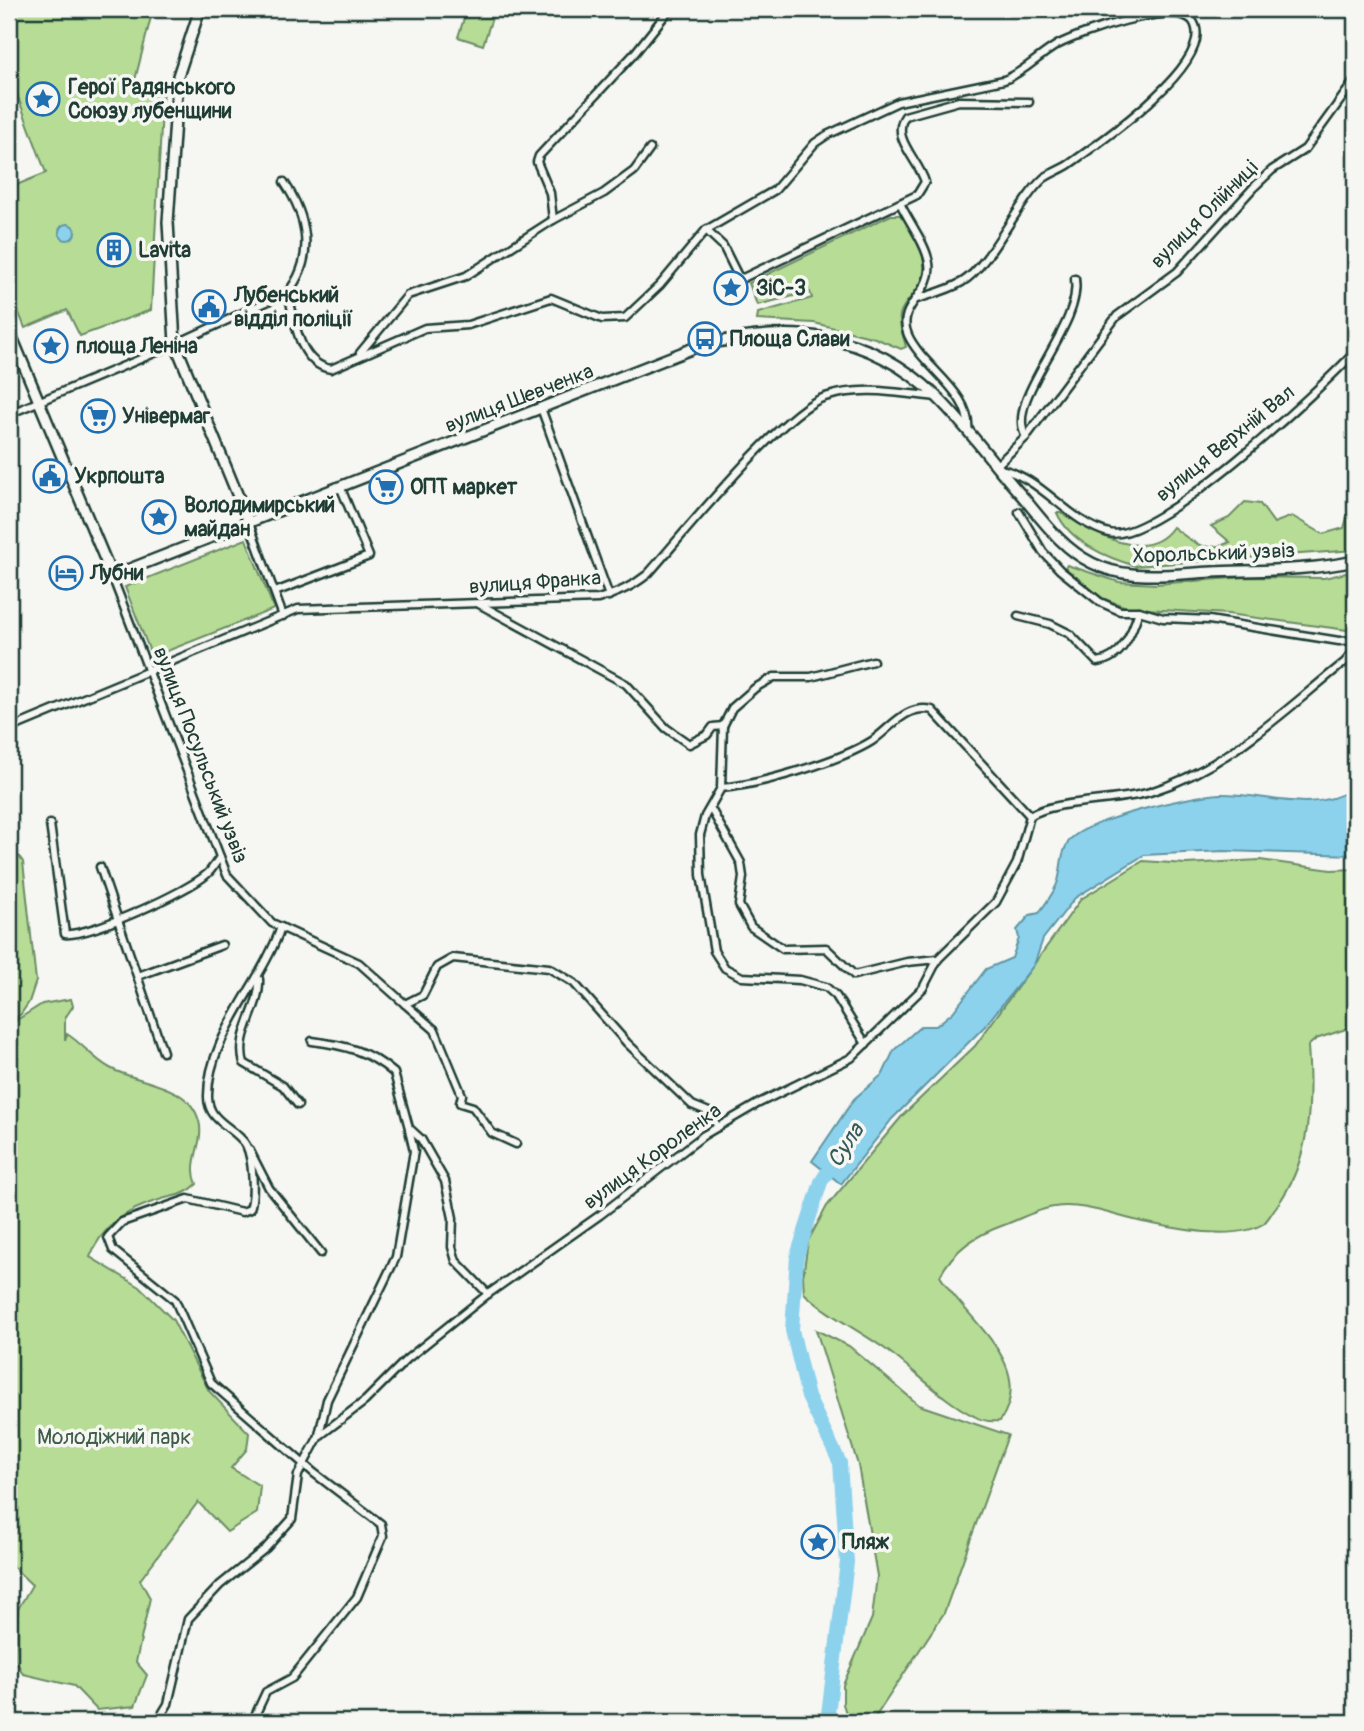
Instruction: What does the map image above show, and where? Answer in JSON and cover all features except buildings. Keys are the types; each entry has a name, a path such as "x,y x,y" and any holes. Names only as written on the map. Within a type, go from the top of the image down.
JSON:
{"main road":[{"path":"200,9 178,76 168,222 175,343 249,523"},
{"path":"9,330 112,576"},
{"name":"вулиця Шевченка","path":"112,576 699,346 730,338 774,334 835,338 870,349 911,374 937,397"},
{"name":"Хорольський узвіз","path":"937,397 995,468 1064,544 1090,562 1119,573 1135,575 1316,568 1355,561"}],"street":[{"path":"553,219 550,192 537,162 540,156 634,54 670,9"},
{"path":"288,292 302,344 314,362 322,367 336,368 359,355 425,328 468,325 551,298 603,319 625,318 660,285 706,230 775,190 815,144 827,135 845,129 898,102 1016,76 1055,46 1081,33 1154,11 1181,12 1191,19 1195,27 1195,46 1168,86 1110,133 1044,178 969,277 909,305 905,314 908,336 953,391 970,419 968,432"},
{"name":"вулиця Олійниці","path":"995,468 1026,437 1118,316 1177,272 1253,188 1272,170 1305,149 1355,80"},
{"path":"706,230 723,246 740,279 901,205 917,195 925,182 900,135 900,123 905,116 919,110 964,101 1028,102"},
{"path":"359,355 408,295 466,276 553,219 614,185 634,171 650,149"},
{"path":"9,414 288,292 299,279 306,238 300,207 284,182"},
{"path":"901,205 929,260 926,285 917,299"},
{"path":"1026,437 1021,417 1028,393 1054,350 1075,298 1075,279"},
{"name":"вулиця Верхній Вал","path":"995,468 1025,476 1061,508 1090,525 1111,534 1136,529 1182,505 1310,397 1355,352"},
{"name":"вулиця Франка","path":"9,729 298,609 609,596 632,587 648,574 751,458 800,412 821,398 843,392 872,390 937,397"},
{"path":"541,408 609,596"},
{"path":"275,592 369,555 340,486"},
{"path":"1020,512 1043,552 1071,580 1120,611 1139,611 1163,618 1209,620 1339,641 1355,640"},
{"path":"249,523 283,616"},
{"name":"вулиця Посульський узвіз","path":"112,576 227,875 272,923 359,963 436,1030 462,1095 460,1103 473,1107 492,1133 516,1144"},
{"path":"477,603 626,684 677,738 689,744 707,735 713,727 723,726"},
{"path":"1018,616 1050,624 1070,634 1097,662 1106,661 1121,649 1133,632 1139,611"},
{"path":"721,788 777,777 858,748 911,711 925,709 932,710 1030,816 1046,808 1149,792 1197,773 1250,741 1345,662 1355,650"},
{"path":"866,1044 836,996 826,987 785,978 752,980 733,974 718,960 714,951 701,876 700,835 705,816 721,788 723,726 732,708 755,688 774,677 811,677 873,661"},
{"path":"711,809 741,863 743,877 739,905 744,918 762,936 783,949 826,948 854,975 906,962 937,959"},
{"name":"вулиця Короленка","path":"157,1722 167,1704 188,1619 220,1585 266,1548 292,1519 303,1462 318,1436 365,1401 407,1359 488,1294 718,1127 851,1058 923,988 937,959 982,917 1003,891 1017,863 1030,816"},
{"path":"50,824 65,934 119,918 200,880 220,857"},
{"path":"100,867 163,1052"},
{"path":"281,927 272,954 218,1050 209,1075 207,1101 211,1113 246,1145 269,1188 321,1254"},
{"path":"138,976 222,945"},
{"path":"405,1003 423,995 437,967 453,958 549,968 574,983 627,1044 692,1105 709,1112 718,1127"},
{"path":"259,977 260,993 241,1043 244,1063 283,1086 298,1105"},
{"path":"312,1041 344,1045 365,1052 394,1073 414,1151 406,1214 394,1264 327,1400 318,1436"},
{"path":"408,1128 421,1139 441,1169 451,1210 452,1247 456,1261 488,1294"},
{"path":"246,1145 252,1204 249,1210 242,1212 188,1199 122,1222 108,1237 113,1250 175,1300 211,1383 381,1524 383,1535 357,1597 292,1678 266,1692 252,1722"}],"green space":[{"path":"9,9 153,9 134,84 163,92 151,310 80,336 67,310 25,328 9,288 9,188 46,173 9,73"},
{"path":"467,9 495,9 483,45 458,37"},
{"path":"891,215 900,215 912,230 923,260 922,279 900,315 900,327 906,347 901,349 875,338 814,323 757,320 758,313 812,298 810,292 757,305 749,283"},
{"path":"1245,502 1260,504 1274,523 1292,516 1323,534 1344,528 1347,518 1355,516 1355,550 1136,566 1090,547 1071,532 1057,513 1102,535 1133,545 1148,544 1161,539 1173,527 1193,542 1213,547 1230,542 1211,526 1229,518"},
{"path":"246,539 274,609 152,657 125,587"},
{"path":"1067,565 1119,582 1156,584 1246,577 1324,578 1355,571 1355,631 1228,614 1129,608 1102,598 1065,568"},
{"path":"9,843 23,862 36,981 29,1002 21,1014 9,1023"},
{"path":"1260,860 1331,870 1355,869 1355,1026 1316,1039 1308,1046 1309,1109 1303,1151 1288,1189 1263,1224 1237,1232 1206,1232 1066,1206 1035,1212 984,1233 967,1244 952,1258 940,1276 1005,1362 1010,1381 1009,1400 1000,1421 983,1420 963,1410 888,1351 823,1309 804,1293 803,1276 808,1241 827,1206 903,1115 975,1046 1081,899 1143,861 1186,864"},
{"name":"Молодіжний парк","path":"71,999 73,1006 65,1018 65,1040 67,1034 110,1068 162,1086 185,1099 193,1108 200,1129 194,1168 197,1184 185,1193 139,1207 119,1219 102,1235 90,1257 140,1287 173,1320 209,1391 249,1433 247,1449 231,1468 260,1486 257,1513 227,1532 198,1502 140,1580 150,1598 136,1662 147,1675 135,1706 97,1710 74,1686 23,1674 15,1659 18,1609 32,1585 9,1563 9,1025 42,1004"},
{"path":"816,1330 849,1346 919,1405 1008,1435 944,1613 872,1722 849,1722 843,1704 843,1685 872,1618 877,1576 858,1465"}],"water":[{"path":"67,224 75,232 67,240 59,232"},
{"path":"1355,788 1355,855 1224,851 1144,855 1075,898 1043,939 1034,965 985,1026 892,1119 841,1184 812,1161 854,1099 883,1074 894,1050 921,1026 936,1026 953,1012 986,969 1012,958 1019,938 1017,930 1030,915 1039,913 1050,898 1058,881 1066,846 1079,833 1116,817 1206,795 1238,795 1305,802 1321,801"}],"waterway":[{"name":"Сула","path":"827,1722 847,1562 840,1463 808,1397 792,1330 797,1256 821,1182 837,1157"}],"place":[{"name":"Герої Радянського Союзу лубенщини","path":"43,99"},
{"name":"Lavita","path":"114,250"},
{"name":"ЗіС-3","path":"731,288"},
{"name":"Лубенський відділ поліції","path":"209,307"},
{"name":"Площа Слави","path":"705,339"},
{"name":"площа Леніна","path":"51,346"},
{"name":"Універмаг","path":"98,416"},
{"name":"Укрпошта","path":"50,476"},
{"name":"ОПТ маркет","path":"386,487"},
{"name":"Володимирський майдан","path":"159,517"},
{"name":"Лубни","path":"66,573"},
{"name":"Пляж","path":"818,1542"}]}
